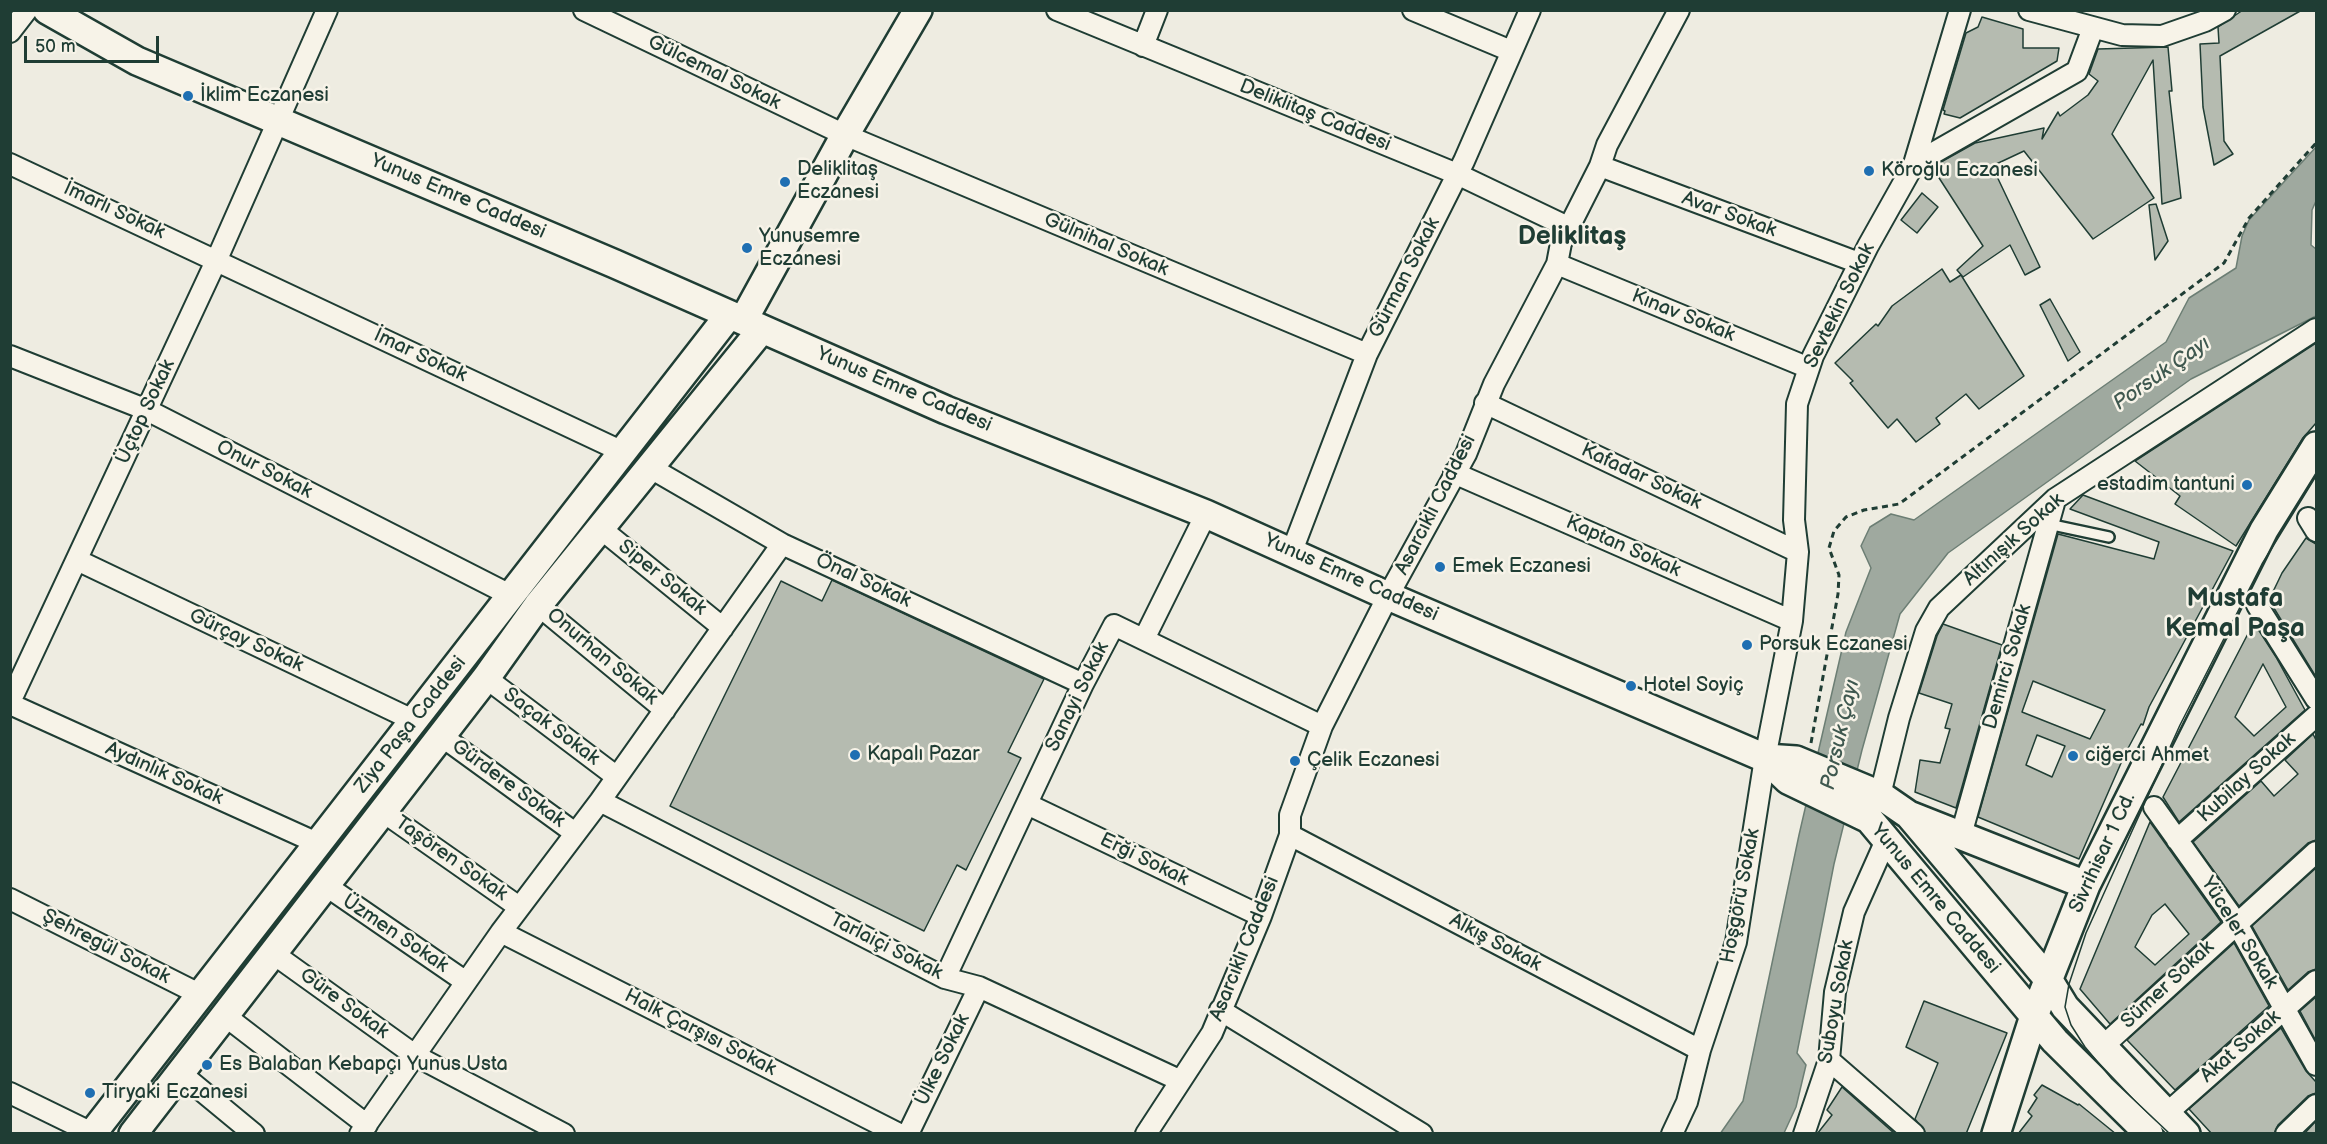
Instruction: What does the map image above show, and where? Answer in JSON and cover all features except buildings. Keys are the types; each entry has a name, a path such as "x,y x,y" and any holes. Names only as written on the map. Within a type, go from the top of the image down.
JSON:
{"main road":[{"name":"Yunus Emre Caddesi","path":"47,10 137,61 604,259 946,410 1292,550 1388,596 1765,758 1796,760 1880,795 1909,815 2086,885"},
{"name":"Ziya Paşa Caddesi","path":"133,1134 271,952 486,678 538,604 649,467 745,321 845,135 918,10"},
{"name":"Ziya Paşa Caddesi","path":"92,1133 623,452 745,321"},
{"name":"Sivrihisar 1 Cd.","path":"1996,1134 2034,1016 2086,885 2264,530 2314,452"},
{"name":"Yunus Emre Caddesi","path":"1765,758 1788,780 1869,819 2034,1016 2157,1124"},
{"name":"Yunus Emre Caddesi","path":"1909,815 2048,979 2065,1007 2101,1048 2157,1124"},
{"path":"2157,1124 2186,1134"}],"street":[{"path":"10,32 27,10"},
{"name":"Üçtop Sokak","path":"10,703 217,259 327,10"},
{"name":"Gülcemal Sokak","path":"584,10 845,135"},
{"name":"Deliklitaş Caddesi","path":"1057,10 1457,174 1570,228"},
{"path":"1143,46 1156,10"},
{"path":"1413,10 1511,51"},
{"name":"Gürman Sokak","path":"1292,550 1367,354 1457,174 1530,10"},
{"name":"Asarcıklı Caddesi","path":"1150,1132 1179,1080 1212,1033 1261,916 1290,836 1290,815 1322,726 1388,596 1466,454 1485,403 1557,264 1562,243 1600,166 1607,146 1680,10"},
{"name":"Sevtekin Sokak","path":"1765,758 1792,621 1798,552 1794,520 1797,404 1809,368 1859,263 1914,164 1960,10"},
{"path":"2030,10 2122,35 2162,36 2205,21 2225,10"},
{"path":"1914,164 2077,70 2093,28"},
{"name":"Gülnihal Sokak","path":"845,135 1367,354"},
{"name":"İmarlı Sokak","path":"10,164 217,259"},
{"name":"Avar Sokak","path":"1600,166 1859,263"},
{"name":"İmar Sokak","path":"217,259 623,452"},
{"name":"Kınav Sokak","path":"1557,264 1809,368"},
{"name":"Altınışık Sokak","path":"1880,795 1899,718 1926,631 1939,608 2055,499 2316,329"},
{"name":"Onur Sokak","path":"10,356 147,410 512,596"},
{"name":"Kafadar Sokak","path":"1485,403 1798,552"},
{"name":"Önal Sokak","path":"649,467 782,544 1083,684"},
{"name":"Kaptan Sokak","path":"1454,473 1792,621"},
{"name":"Demirci Sokak","path":"1960,836 2055,499"},
{"path":"1144,639 1206,514"},
{"name":"Siper Sokak","path":"600,528 723,628"},
{"path":"224,1015 363,1129 501,932 600,801 782,544"},
{"name":"Gürçay Sokak","path":"77,560 415,721"},
{"name":"Onurhan Sokak","path":"538,604 665,710"},
{"path":"2257,605 2316,699"},
{"name":"Sanayi Sokak","path":"945,978 1083,684 1114,625 1322,726"},
{"name":"Saçak Sokak","path":"486,678 617,777"},
{"name":"Aydınlık Sokak","path":"10,703 317,843"},
{"name":"Kubilay Sokak","path":"2177,840 2316,716"},
{"name":"Gürdere Sokak","path":"440,735 575,833"},
{"name":"Hoşgörü Sokak","path":"1672,1134 1687,1102 1700,1050 1736,942 1765,758"},
{"name":"Tarlaiçi Sokak","path":"600,801 945,978 979,987 1179,1080"},
{"name":"Erği Sokak","path":"1027,804 1261,916"},
{"name":"Yüceler Sokak","path":"2154,807 2236,922 2316,1065"},
{"name":"Taşören Sokak","path":"382,811 519,907"},
{"name":"Alkış Sokak","path":"1290,836 1700,1050"},
{"name":"Suboyu Sokak","path":"1804,1134 1829,1060 1835,992 1854,912 1887,838"},
{"name":"Sümer Sokak","path":"2101,1048 2236,922 2316,852"},
{"name":"Üzmen Sokak","path":"325,885 466,982"},
{"name":"Şehregül Sokak","path":"10,899 201,995"},
{"name":"Halk Çarşısı Sokak","path":"501,932 899,1134"},
{"name":"Güre Sokak","path":"271,952 416,1056 564,1134"},
{"name":"Akat Sokak","path":"2157,1124 2316,981"},
{"name":"Ülke Sokak","path":"908,1134 979,987"},
{"path":"1220,1010 1422,1134"},
{"path":"1829,1060 1914,1134"},
{"path":"179,1072 246,1131"},
{"path":"10,1093 92,1133"},
{"path":"2286,1134 2316,1105"}],"lane":[{"path":"2048,524 2109,537"}],"path":[{"path":"1810,751 1838,594 1839,575 1829,548 1834,531 1846,518 1864,510 1899,504 2224,263 2248,218 2316,143"}],"water":[{"name":"Porsuk Çayı","path":"2316,147 2316,201 2312,210 2311,245 2316,249 2316,316 2191,379 1948,553 1900,614 1862,750 1834,864 1797,1053 1806,1065 1796,1107 1784,1133 1720,1134 1743,1101 1799,835 1846,632 1871,568 1861,546 1870,527 1891,514 1914,520 2166,342 2189,298 2236,268 2242,236 2249,220"}],"tram line":[{"path":"2170,1134 2112,1079 2085,1047 2071,1025 2065,1007 2069,984 2086,933 2180,725 2262,564 2316,476"}],"place":[{"name":"İklim Eczanesi","path":"188,96"},
{"name":"Köroğlu Eczanesi","path":"1869,171"},
{"name":"Deliklitaş Eczanesi","path":"785,182"},
{"name":"Yunusemre Eczanesi","path":"747,248"},
{"name":"estadim tantuni","path":"2247,485"},
{"name":"Emek Eczanesi","path":"1440,567"},
{"name":"Porsuk Eczanesi","path":"1747,645"},
{"name":"Hotel Soyiç","path":"1631,686"},
{"name":"Kapalı Pazar","path":"855,755"},
{"name":"ciğerci Ahmet","path":"2073,756"},
{"name":"Çelik Eczanesi","path":"1295,761"},
{"name":"Es Balaban Kebapçı Yunus Usta","path":"207,1065"},
{"name":"Tiryaki Eczanesi","path":"90,1093"}],"district":[{"name":"Deliklitaş","path":"1572,237"},
{"name":"Mustafa Kemal Paşa","path":"2235,614"}]}
